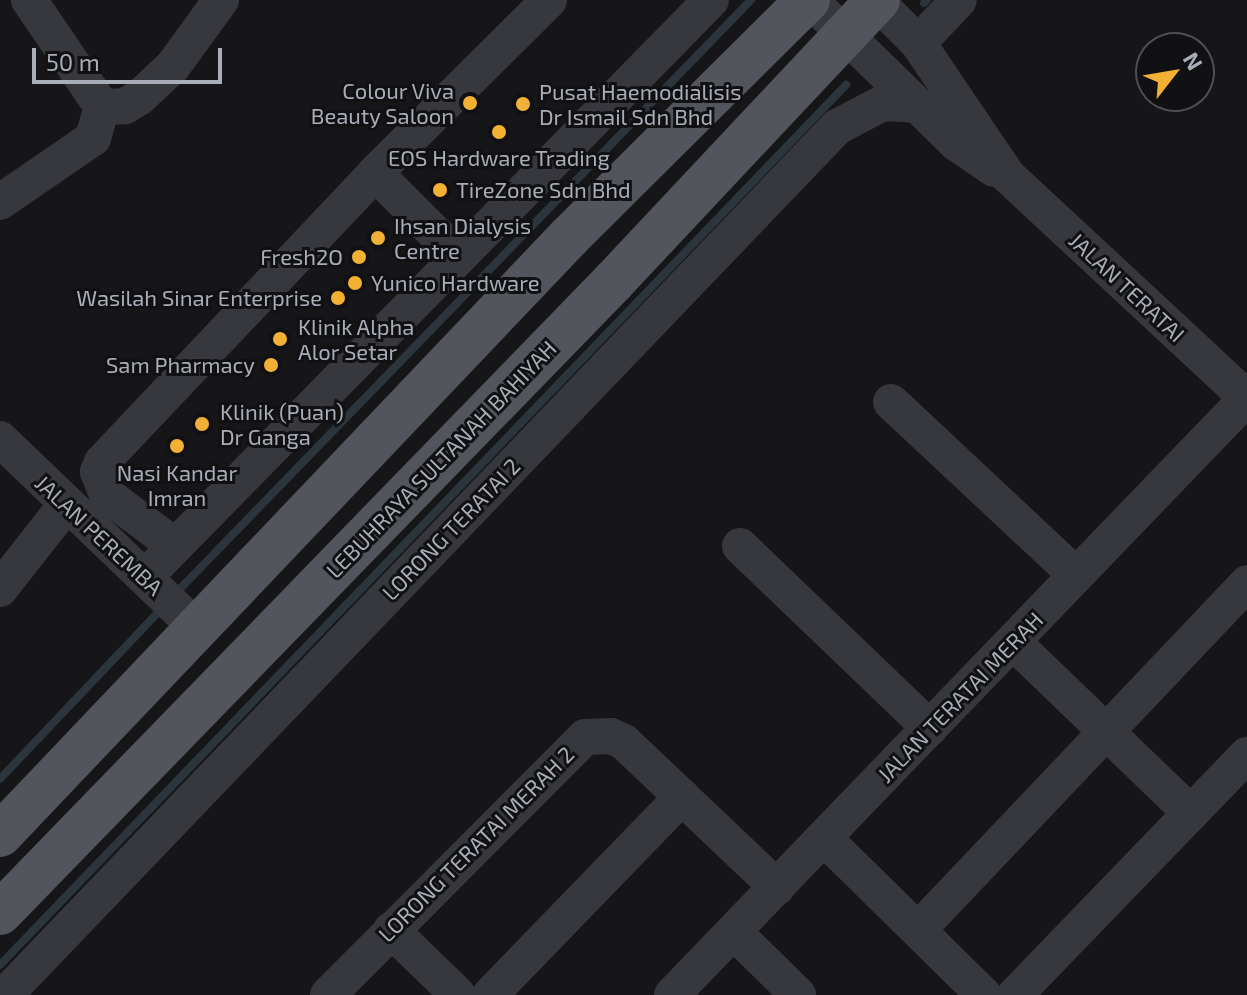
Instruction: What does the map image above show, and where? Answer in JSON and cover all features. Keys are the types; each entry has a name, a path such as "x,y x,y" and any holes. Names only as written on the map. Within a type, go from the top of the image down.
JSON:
{"main road":[{"path":"0,835 170,602 569,237 809,0"},
{"name":"LEBUHRAYA SULTANAH BAHIYAH","path":"0,913 876,1"}],"street":[{"path":"29,0 102,107"},
{"path":"102,107 125,106 140,97 173,66 221,0"},
{"path":"175,546 107,495 98,472 102,462 375,173 549,0"},
{"path":"170,602 175,546 711,0"},
{"name":"JALAN TERATAI","path":"809,0 976,161 1008,176"},
{"path":"918,43 959,0"},
{"name":"JALAN TERATAI","path":"876,1 918,43 1008,176 1247,398"},
{"name":"LORONG TERATAI 2","path":"5,995 850,117 883,103 917,105"},
{"path":"0,202 93,138 102,107"},
{"path":"375,173 458,256"},
{"name":"JALAN TERATAI MERAH","path":"672,995 1247,398"},
{"path":"891,402 1076,575"},
{"name":"JALAN PEREMBA","path":"0,439 65,506 170,602"},
{"path":"0,589 65,506"},
{"path":"740,546 930,728"},
{"path":"918,930 1247,583"},
{"path":"1013,642 1191,813"},
{"name":"LORONG TERATAI MERAH 2","path":"328,995 585,737 599,734 624,742 777,887"},
{"path":"1015,995 1247,755"},
{"path":"490,995 682,797"},
{"path":"824,838 984,995"},
{"path":"391,930 458,995"},
{"path":"734,932 798,995"}],"waterway":[{"path":"174,595 751,0"},
{"path":"924,3 927,0"},
{"path":"0,965 846,85"},
{"path":"0,779 162,608"}],"place":[{"name":"Colour Viva Beauty Saloon","path":"470,103"},
{"name":"Pusat Haemodialisis Dr Ismail Sdn Bhd","path":"523,104"},
{"name":"EOS Hardware Trading","path":"499,132"},
{"name":"TireZone Sdn Bhd","path":"440,190"},
{"name":"Ihsan Dialysis Centre","path":"378,238"},
{"name":"Fresh2O","path":"359,257"},
{"name":"Yunico Hardware","path":"355,283"},
{"name":"Wasilah Sinar Enterprise","path":"338,298"},
{"name":"Klinik Alpha Alor Setar","path":"280,339"},
{"name":"Sam Pharmacy","path":"271,365"},
{"name":"Klinik (Puan) Dr Ganga","path":"202,424"},
{"name":"Nasi Kandar Imran","path":"177,446"}]}
